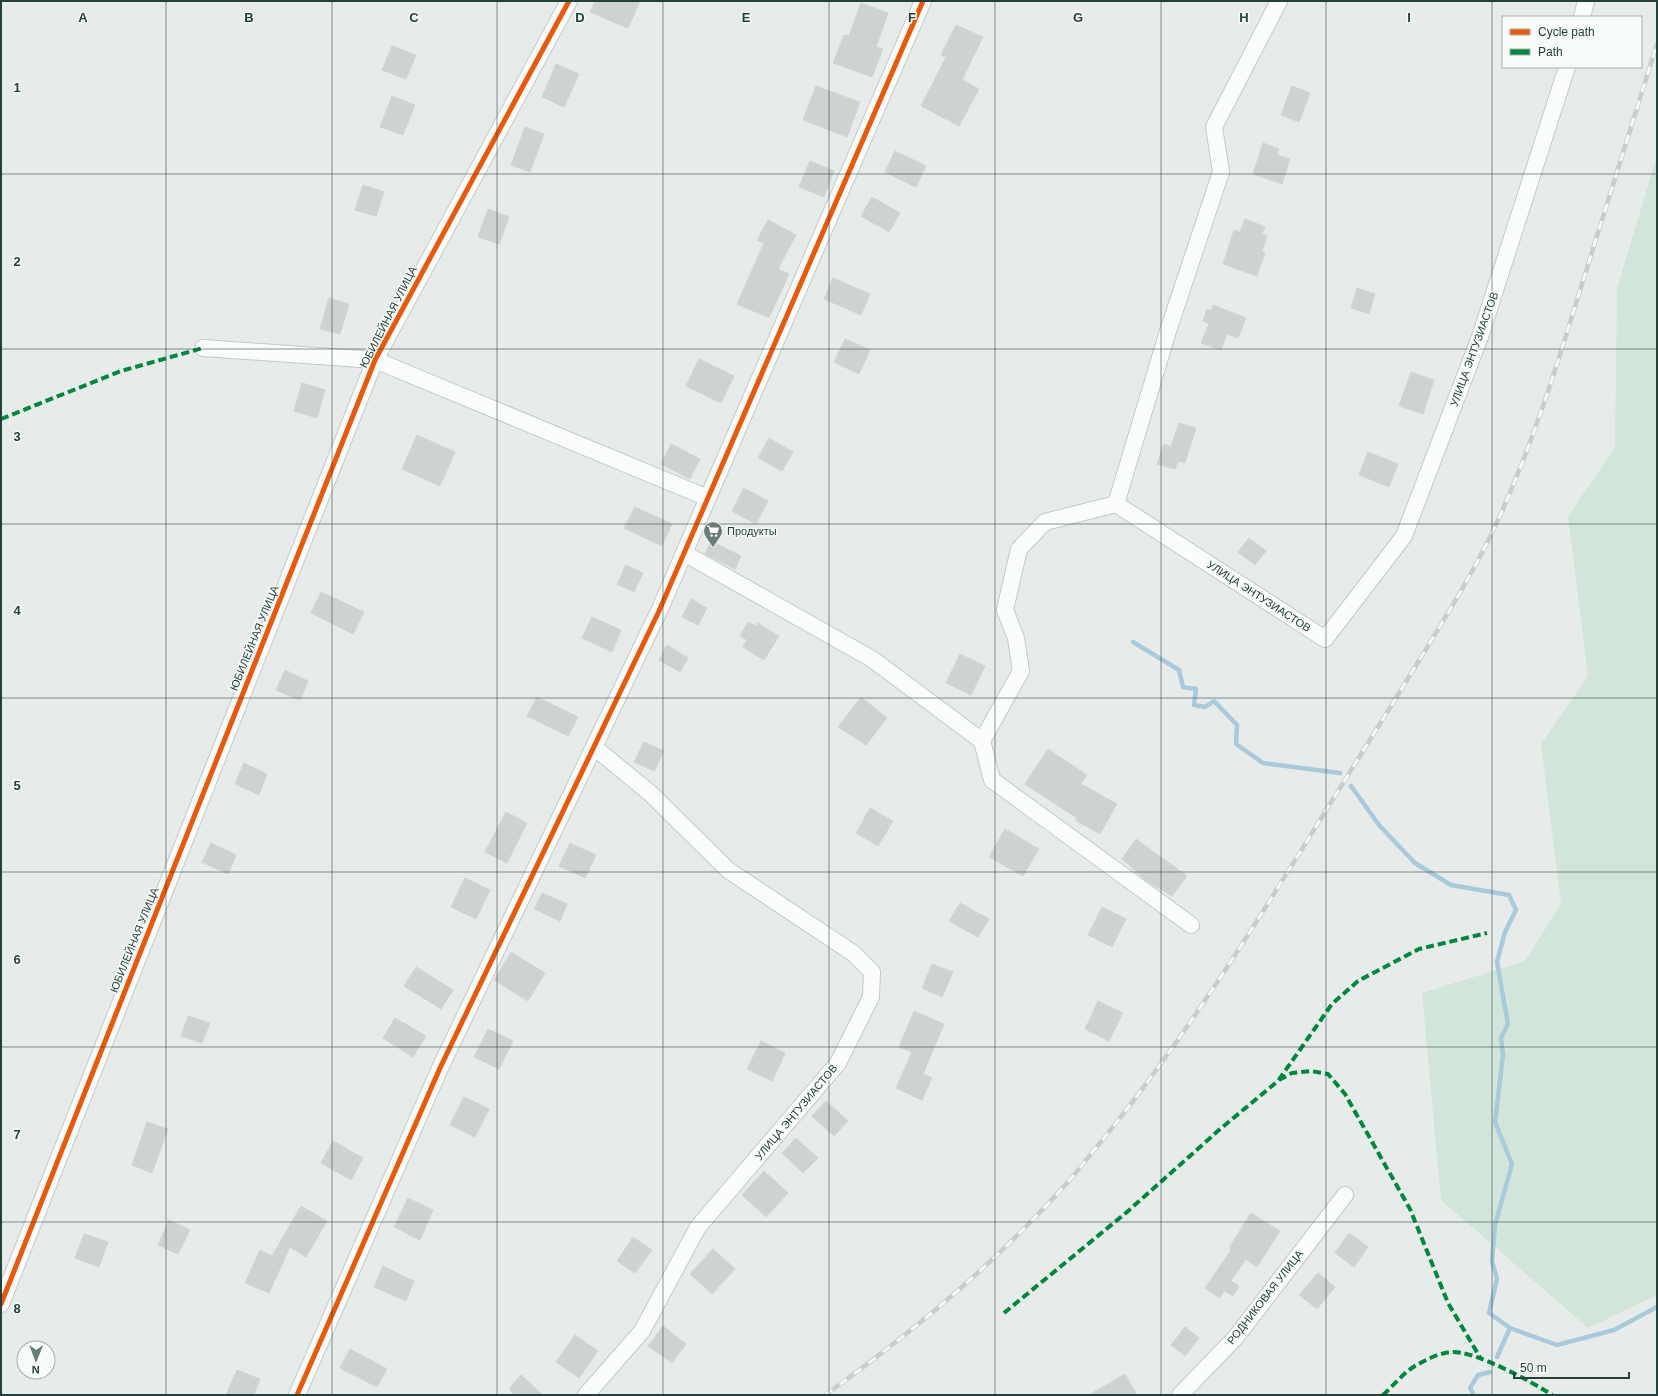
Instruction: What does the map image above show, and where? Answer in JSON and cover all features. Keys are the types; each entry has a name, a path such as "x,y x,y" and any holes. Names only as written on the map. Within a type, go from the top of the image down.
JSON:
{"street":[{"name":"ЮБИЛЕЙНАЯ УЛИЦА","path":"1,1304 375,360 569,1"},
{"path":"297,1395 440,1068 659,611 923,1"},
{"path":"982,741 1021,671 1016,638 1004,610 1019,549 1045,522 1116,504 1168,331 1221,172 1214,127 1279,1"},
{"path":"1582,16 1586,1"},
{"name":"УЛИЦА ЭНТУЗИАСТОВ","path":"1116,504 1325,639 1404,536 1481,334 1567,68"},
{"name":"ЮБИЛЕЙНАЯ УЛИЦА","path":"203,348 375,360 708,498"},
{"path":"684,553 872,659 982,741 992,780 1191,925"},
{"name":"УЛИЦА ЭНТУЗИАСТОВ","path":"586,1395 642,1331 698,1227 838,1063 871,997 872,979 872,972 854,953 728,870 650,793 594,747"},
{"name":"РОДНИКОВАЯ УЛИЦА","path":"1180,1395 1236,1336 1345,1195"}],"green space":[{"path":"1657,156 1657,1295 1588,1328 1441,1200 1422,993 1525,961 1561,904 1541,744 1588,676 1568,516 1615,448 1617,288"}],"building":[{"path":"595,1 640,1 628,28 590,12"},
{"path":"861,3 888,13 876,47 883,49 872,77 833,63 844,35 849,36"},
{"path":"956,25 983,37 962,80 979,89 959,126 921,106 946,57 941,55"},
{"path":"392,46 416,55 406,79 382,70"},
{"path":"556,64 579,74 564,107 542,97"},
{"path":"816,86 860,102 847,137 803,120"},
{"path":"1292,86 1310,93 1299,122 1281,115"},
{"path":"392,96 415,105 403,135 380,127"},
{"path":"525,127 544,134 530,172 511,165"},
{"path":"1263,143 1279,149 1277,155 1290,159 1282,184 1253,174"},
{"path":"895,151 926,166 916,187 885,172"},
{"path":"810,161 834,171 824,197 799,187"},
{"path":"363,185 384,192 376,216 355,210"},
{"path":"872,197 900,213 889,232 861,216"},
{"path":"488,209 509,217 499,244 478,237"},
{"path":"1245,219 1265,227 1262,234 1267,236 1262,252 1265,253 1257,276 1223,264 1234,230 1240,232"},
{"path":"768,220 796,235 778,269 789,274 769,318 737,304 764,243 757,240"},
{"path":"833,278 870,294 861,315 824,299"},
{"path":"1357,288 1375,294 1369,314 1351,308"},
{"path":"329,298 349,304 340,334 320,329"},
{"path":"1213,305 1246,318 1238,338 1227,334 1221,350 1201,343 1209,324 1203,321 1207,309 1211,311"},
{"path":"845,339 870,350 859,374 834,362"},
{"path":"699,359 734,376 721,403 686,386"},
{"path":"1411,372 1434,380 1423,414 1399,406"},
{"path":"302,383 325,390 317,418 294,411"},
{"path":"1179,423 1196,428 1185,463 1178,461 1175,469 1157,464 1164,444 1171,447"},
{"path":"417,435 455,452 440,486 402,469"},
{"path":"769,438 793,452 782,471 758,458"},
{"path":"671,444 700,459 690,479 661,464"},
{"path":"1368,452 1398,464 1389,487 1359,475"},
{"path":"744,488 768,501 756,524 732,511"},
{"path":"635,507 672,524 662,546 624,528"},
{"path":"1249,538 1266,551 1255,565 1238,552"},
{"path":"711,541 741,556 735,569 705,554"},
{"path":"626,565 643,573 634,592 617,584"},
{"path":"321,592 364,612 353,634 311,613"},
{"path":"691,599 707,608 698,625 682,617"},
{"path":"592,617 621,630 612,652 582,638"},
{"path":"748,622 756,626 758,623 779,636 764,660 743,647 747,640 740,636"},
{"path":"667,645 688,658 680,672 659,660"},
{"path":"960,654 985,666 971,695 946,683"},
{"path":"285,670 308,681 300,700 276,690"},
{"path":"537,697 578,717 568,736 527,716"},
{"path":"861,697 887,718 866,745 838,727"},
{"path":"644,742 664,751 654,771 634,762"},
{"path":"1048,749 1087,775 1081,784 1117,804 1100,834 1075,820 1077,818 1025,784"},
{"path":"244,763 267,774 259,795 235,784"},
{"path":"870,808 893,821 878,846 856,833"},
{"path":"506,812 527,823 507,863 485,852"},
{"path":"1005,829 1039,849 1023,876 989,857"},
{"path":"1136,839 1187,876 1172,896 1147,881 1122,859"},
{"path":"211,843 236,855 228,874 202,862"},
{"path":"570,843 596,855 585,878 559,866"},
{"path":"465,878 490,890 476,919 451,907"},
{"path":"542,893 567,904 560,921 534,909"},
{"path":"960,903 989,919 978,937 949,921"},
{"path":"1102,907 1126,919 1112,947 1088,935"},
{"path":"511,952 545,973 528,1001 494,980"},
{"path":"932,964 953,972 942,997 922,988"},
{"path":"416,967 453,990 441,1009 404,986"},
{"path":"1098,1001 1123,1013 1109,1041 1085,1029"},
{"path":"914,1011 944,1024 923,1074 932,1078 922,1100 896,1088 912,1052 899,1047"},
{"path":"188,1016 210,1023 202,1043 181,1036"},
{"path":"395,1018 426,1036 413,1057 383,1038"},
{"path":"488,1029 513,1041 499,1069 474,1057"},
{"path":"761,1041 785,1053 772,1081 747,1069"},
{"path":"464,1097 489,1109 475,1137 450,1125"},
{"path":"826,1101 848,1121 834,1136 812,1116"},
{"path":"147,1122 168,1129 152,1173 132,1165"},
{"path":"796,1138 818,1158 803,1173 782,1153"},
{"path":"333,1141 363,1158 351,1180 321,1163"},
{"path":"764,1171 788,1193 766,1217 742,1195"},
{"path":"408,1198 433,1210 420,1240 394,1227"},
{"path":"301,1206 327,1221 306,1257 290,1247 269,1293 245,1283 260,1250 272,1256"},
{"path":"1251,1213 1280,1231 1257,1267 1246,1259 1231,1281 1239,1286 1233,1296 1224,1291 1220,1298 1205,1288 1231,1250 1229,1248"},
{"path":"169,1220 190,1230 178,1254 158,1245"},
{"path":"1349,1233 1368,1247 1354,1267 1335,1253"},
{"path":"84,1234 108,1242 99,1267 75,1258"},
{"path":"633,1237 652,1250 635,1273 617,1261"},
{"path":"713,1249 735,1269 712,1294 690,1274"},
{"path":"383,1266 414,1281 406,1301 374,1287"},
{"path":"1318,1273 1335,1287 1317,1309 1299,1295"},
{"path":"663,1326 686,1344 672,1363 648,1346"},
{"path":"1185,1327 1199,1338 1185,1356 1171,1345"},
{"path":"575,1335 598,1351 579,1378 556,1362"},
{"path":"350,1349 387,1369 377,1387 340,1368"},
{"path":"237,1370 260,1379 254,1395 226,1395"},
{"path":"1125,1374 1137,1395 1089,1395"},
{"path":"521,1375 543,1395 515,1395 509,1389"}],"waterway":[{"path":"1133,642 1179,670 1183,687 1196,689 1194,705 1205,707 1214,701 1237,725 1236,744 1263,763 1340,773"},
{"path":"1351,786 1379,825 1415,863 1451,885 1509,895 1516,910 1505,932 1497,962 1508,1024 1501,1038 1503,1055 1495,1122 1512,1164 1495,1225 1492,1261 1497,1279 1489,1313 1510,1328 1497,1357"},
{"path":"1510,1328 1557,1345 1614,1330 1657,1307"},
{"path":"1474,1395 1470,1388 1478,1375 1490,1372"}],"railway":[{"path":"825,1395 890,1347 952,1296 1040,1213 1080,1168 1133,1102 1194,1017 1280,885 1412,672 1478,560 1501,514 1519,471 1536,427 1558,361 1657,44"}],"marked path":[{"path":"1,419 121,371 203,348"},
{"path":"1004,1313 1127,1212 1219,1130 1278,1081 1332,1004 1358,981 1419,949 1487,933"},
{"path":"1279,1080 1292,1073 1311,1071 1328,1074 1345,1094 1410,1209 1448,1303 1481,1359"},
{"path":"1383,1395 1413,1367 1434,1357 1451,1352 1461,1353 1488,1361 1517,1375 1552,1395"}],"cycle path":[{"path":"1,1304 375,360 569,1"},
{"path":"297,1395 440,1068 659,611 923,1"}],"place":[{"name":"Продукты","path":"713,548"}]}
